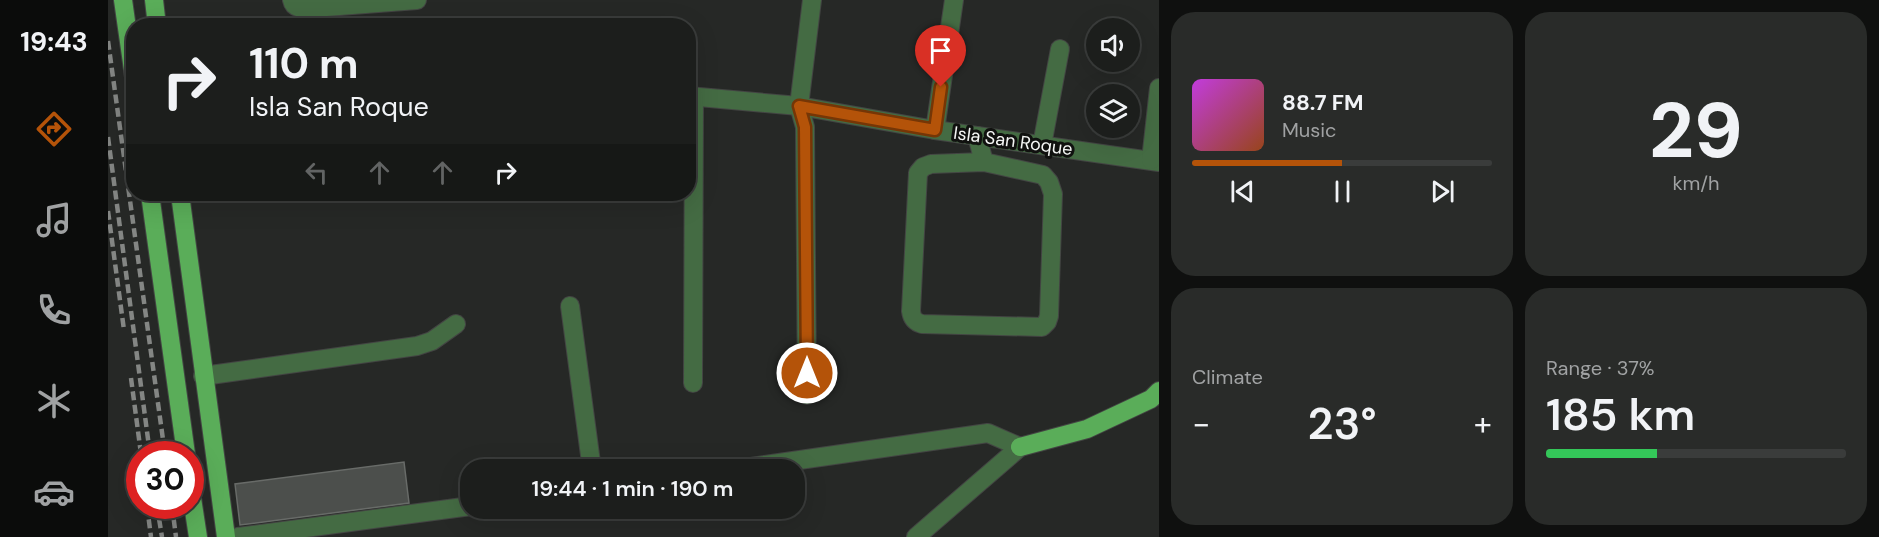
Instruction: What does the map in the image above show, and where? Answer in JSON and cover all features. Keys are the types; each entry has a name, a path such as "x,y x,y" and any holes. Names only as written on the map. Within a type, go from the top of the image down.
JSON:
{"main road":[{"path":"123,0 126,21"},
{"path":"154,0 156,18"},
{"path":"151,201 184,441"},
{"path":"181,201 226,537"},
{"path":"1020,447 1087,429 1151,399 1159,392"},
{"path":"195,519 198,537"}],"street":[{"path":"296,4 417,0"},
{"path":"807,395 805,127 799,106 812,0"},
{"path":"935,130 954,0"},
{"path":"1042,145 1060,49"},
{"path":"1155,161 1159,88"},
{"name":"Isla San Roque","path":"696,96 799,106 935,130 1155,161"},
{"path":"977,136 984,162"},
{"path":"984,162 1043,176 1049,182 1053,194 1048,316 1047,322 1042,327 922,324 912,318 910,311 918,173 923,167 931,164 984,162"},
{"path":"692,201 693,383"},
{"path":"570,306 591,459"},
{"path":"203,376 417,346 432,341 456,324"},
{"path":"805,459 988,432 1020,447 916,537"},
{"path":"238,537 460,507"}],"building":[{"path":"404,462 409,503 240,525 235,484"}],"railway":[{"path":"108,41 126,171"},
{"path":"108,137 148,441"},
{"path":"130,201 163,441"},
{"path":"108,211 124,330"},
{"path":"131,378 139,441"},
{"path":"149,519 151,537"},
{"path":"159,519 162,537"},
{"path":"174,519 176,537"}],"route":[{"path":"807,373 805,127 799,106 935,130 941,87"}]}
